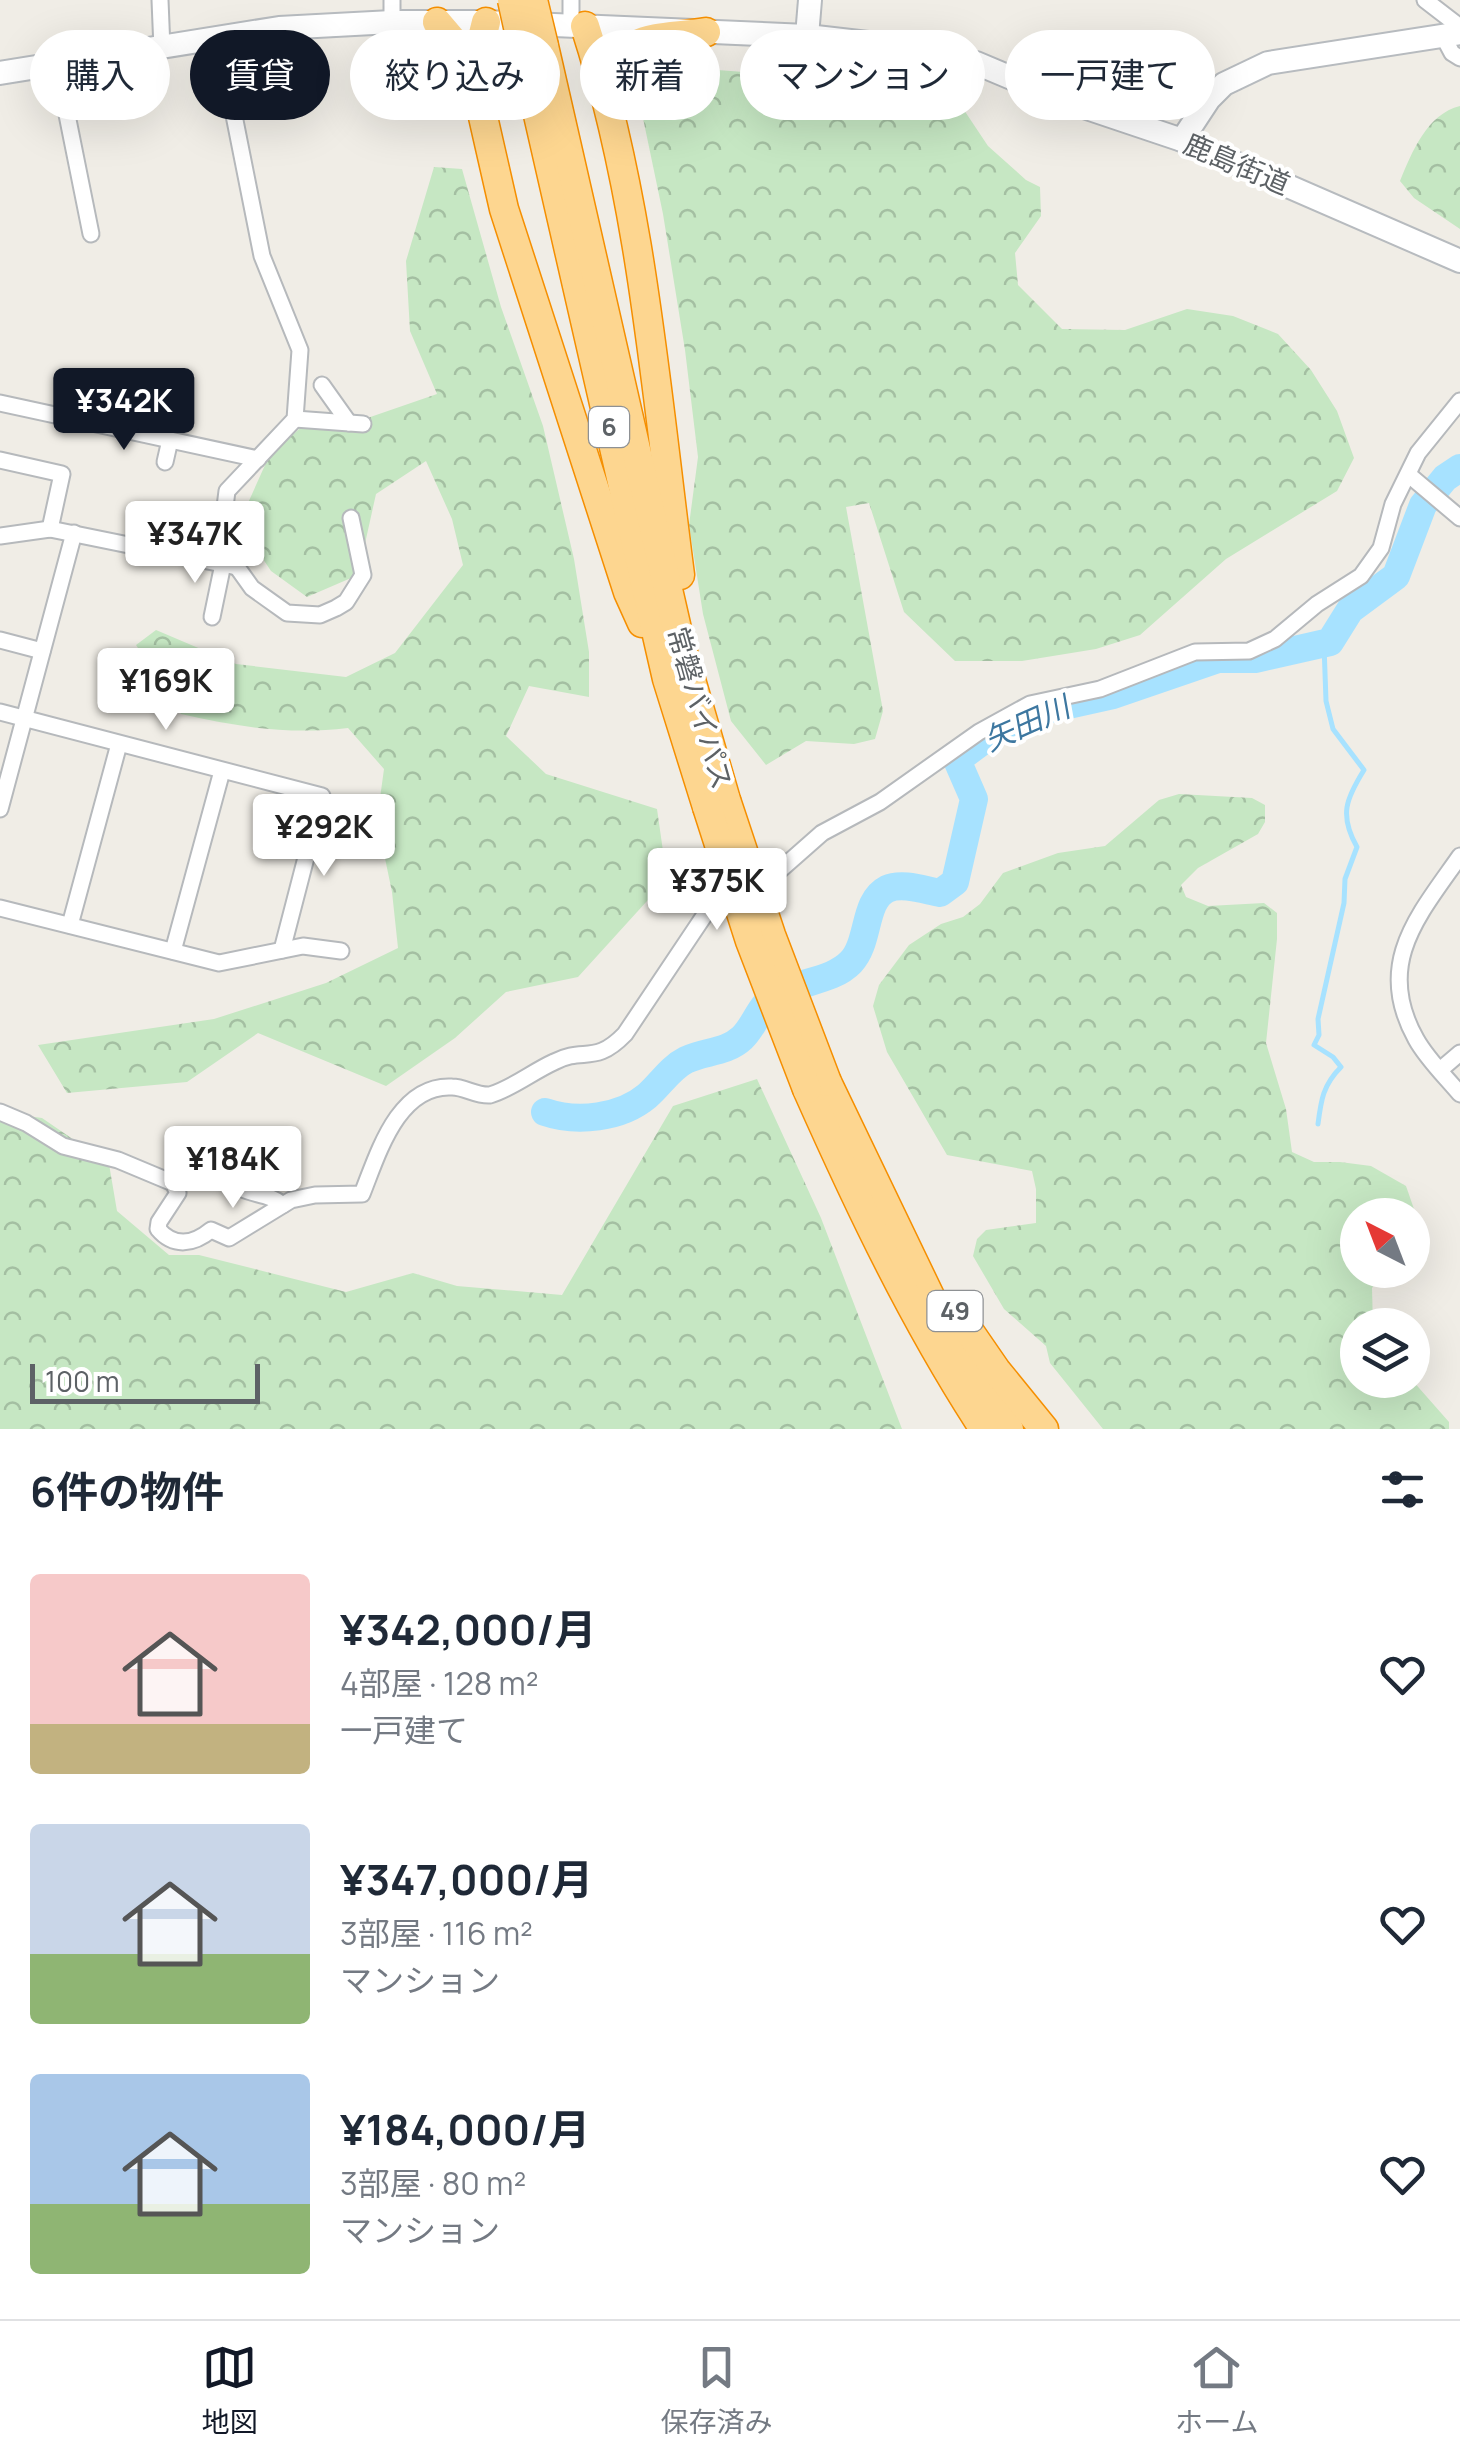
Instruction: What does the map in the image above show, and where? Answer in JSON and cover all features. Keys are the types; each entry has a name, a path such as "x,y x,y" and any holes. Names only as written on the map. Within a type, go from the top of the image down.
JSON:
{"highway":[{"name":"常磐バイパス","path":"512,0 526,30"},
{"name":"常磐バイパス","path":"533,0 533,30"},
{"path":"437,22 444,30"},
{"path":"484,30 486,22"},
{"path":"578,26 580,30"},
{"path":"484,120 504,209 544,336 628,592 667,679"},
{"name":"常磐バイパス","path":"549,120 667,679 718,794"},
{"name":"常磐バイパス","path":"551,120 697,704 750,941 865,1193 911,1306 984,1429"},
{"path":"611,120 637,254 682,584 710,704 718,794"},
{"name":"常磐バイパス","path":"865,1193 1009,1429"},
{"name":"49","path":"865,1193 906,1310 966,1429"},
{"name":"49","path":"865,1193 1044,1429"}],"street":[{"path":"160,0 161,30"},
{"path":"571,0 578,26"},
{"path":"808,30 810,0"},
{"path":"1425,0 1455,33"},
{"name":"鹿島街道","path":"268,30 392,11 437,22 663,30"},
{"path":"1455,33 1452,53 1460,58"},
{"path":"1182,140 1224,84 1254,68 1455,33"},
{"name":"鹿島街道","path":"985,67 1066,101 1182,140 1460,261"},
{"name":"鹿島街道","path":"0,74 30,69"},
{"path":"68,120 91,234"},
{"path":"212,617 230,566 225,536 227,492 295,419 300,350 262,256 235,120"},
{"path":"295,419 356,423 322,386"},
{"path":"0,1112 26,1122 63,1146 118,1160 177,1186 178,1194 158,1225 160,1234 177,1242 198,1240 212,1230 229,1238 283,1205 315,1194 362,1194 379,1152 406,1105 424,1093 454,1086 479,1095 490,1094 557,1060 593,1056 611,1049 710,907 780,870 822,833 880,802 979,732 1030,704 1100,689 1194,652 1249,652 1275,639 1361,576 1372,563 1418,453 1460,401"},
{"path":"0,403 258,460"},
{"path":"166,462 170,440"},
{"path":"0,460 62,474 50,529"},
{"path":"1409,475 1460,518"},
{"path":"0,536 50,529 230,566 274,606 287,613 320,615 346,602 363,575 351,518"},
{"path":"0,808 74,533"},
{"path":"0,640 42,652"},
{"path":"0,712 322,796 282,950"},
{"path":"70,925 119,744"},
{"path":"173,951 222,770"},
{"path":"1460,856 1408,934 1399,960 1402,1009 1416,1039 1460,1094"},
{"path":"0,908 219,963 303,946 341,951"},
{"path":"1440,1070 1460,1054"},
{"path":"225,1175 240,1190 276,1198 283,1205"}],"green space":[{"path":"720,70 740,72 740,120 971,120 988,146 1026,180 1040,187 1041,216 1015,253 1018,285 1062,329 1125,330 1187,309 1233,316 1278,334 1311,370 1337,411 1354,458 1337,491 1226,559 1140,635 1096,649 1022,661 955,661 904,612 869,503 846,507 883,711 875,739 854,744 806,741 766,765 731,721 703,614 689,525 698,457 663,214 643,120 720,120"},
{"path":"1460,106 1460,229 1414,198 1400,181 1430,126 1448,110"},
{"path":"434,167 462,169 501,307 543,426 574,559 589,652 589,697 529,686 506,736 546,774 657,809 667,879 578,977 506,992 455,1038 386,1086 258,1033 187,1082 67,1093 38,1045 214,1019 326,983 398,948 392,892 377,820 384,769 348,728 264,729 181,714 136,645 156,630 236,664 346,677 395,653 463,565 452,519 426,461 376,494 358,575 307,597 271,571 239,523 270,454 318,413 353,423 437,394 410,331 406,261"},
{"path":"1179,794 1252,798 1265,805 1265,822 1258,834 1198,868 1181,885 1186,897 1208,906 1264,903 1277,913 1266,1043 1286,1109 1292,1152 1314,1162 1371,1166 1406,1186 1410,1198 1340,1198 1340,1288 1372,1288 1373,1308 1340,1308 1340,1398 1428,1398 1449,1422 1449,1429 1103,1429 1050,1363 1046,1346 1004,1309 973,1256 977,1239 986,1230 1036,1223 1032,1171 947,1155 887,1052 873,1006 879,985 909,945 980,904 1003,873 1058,853 1105,846 1159,800"},
{"path":"757,1079 821,1218 902,1429 0,1429 0,1112 42,1118 109,1164 117,1211 169,1255 199,1255 346,1292 413,1273 457,1286 562,1295 673,1106"}],"waterway":[{"name":"矢田川","path":"545,1112 584,1118 612,1114 636,1103 680,1063 736,1043 775,996 843,969 857,954 874,903 887,889 906,886 940,893 955,882 974,799 957,760 988,737 1050,709 1113,695 1218,659 1255,659 1330,642 1350,610 1396,576 1423,505 1445,478 1460,468"},
{"path":"1318,1124 1324,1093 1341,1067 1314,1045 1344,903 1345,879 1357,847 1348,826 1347,807 1364,770 1333,729 1326,701 1324,645"}]}
